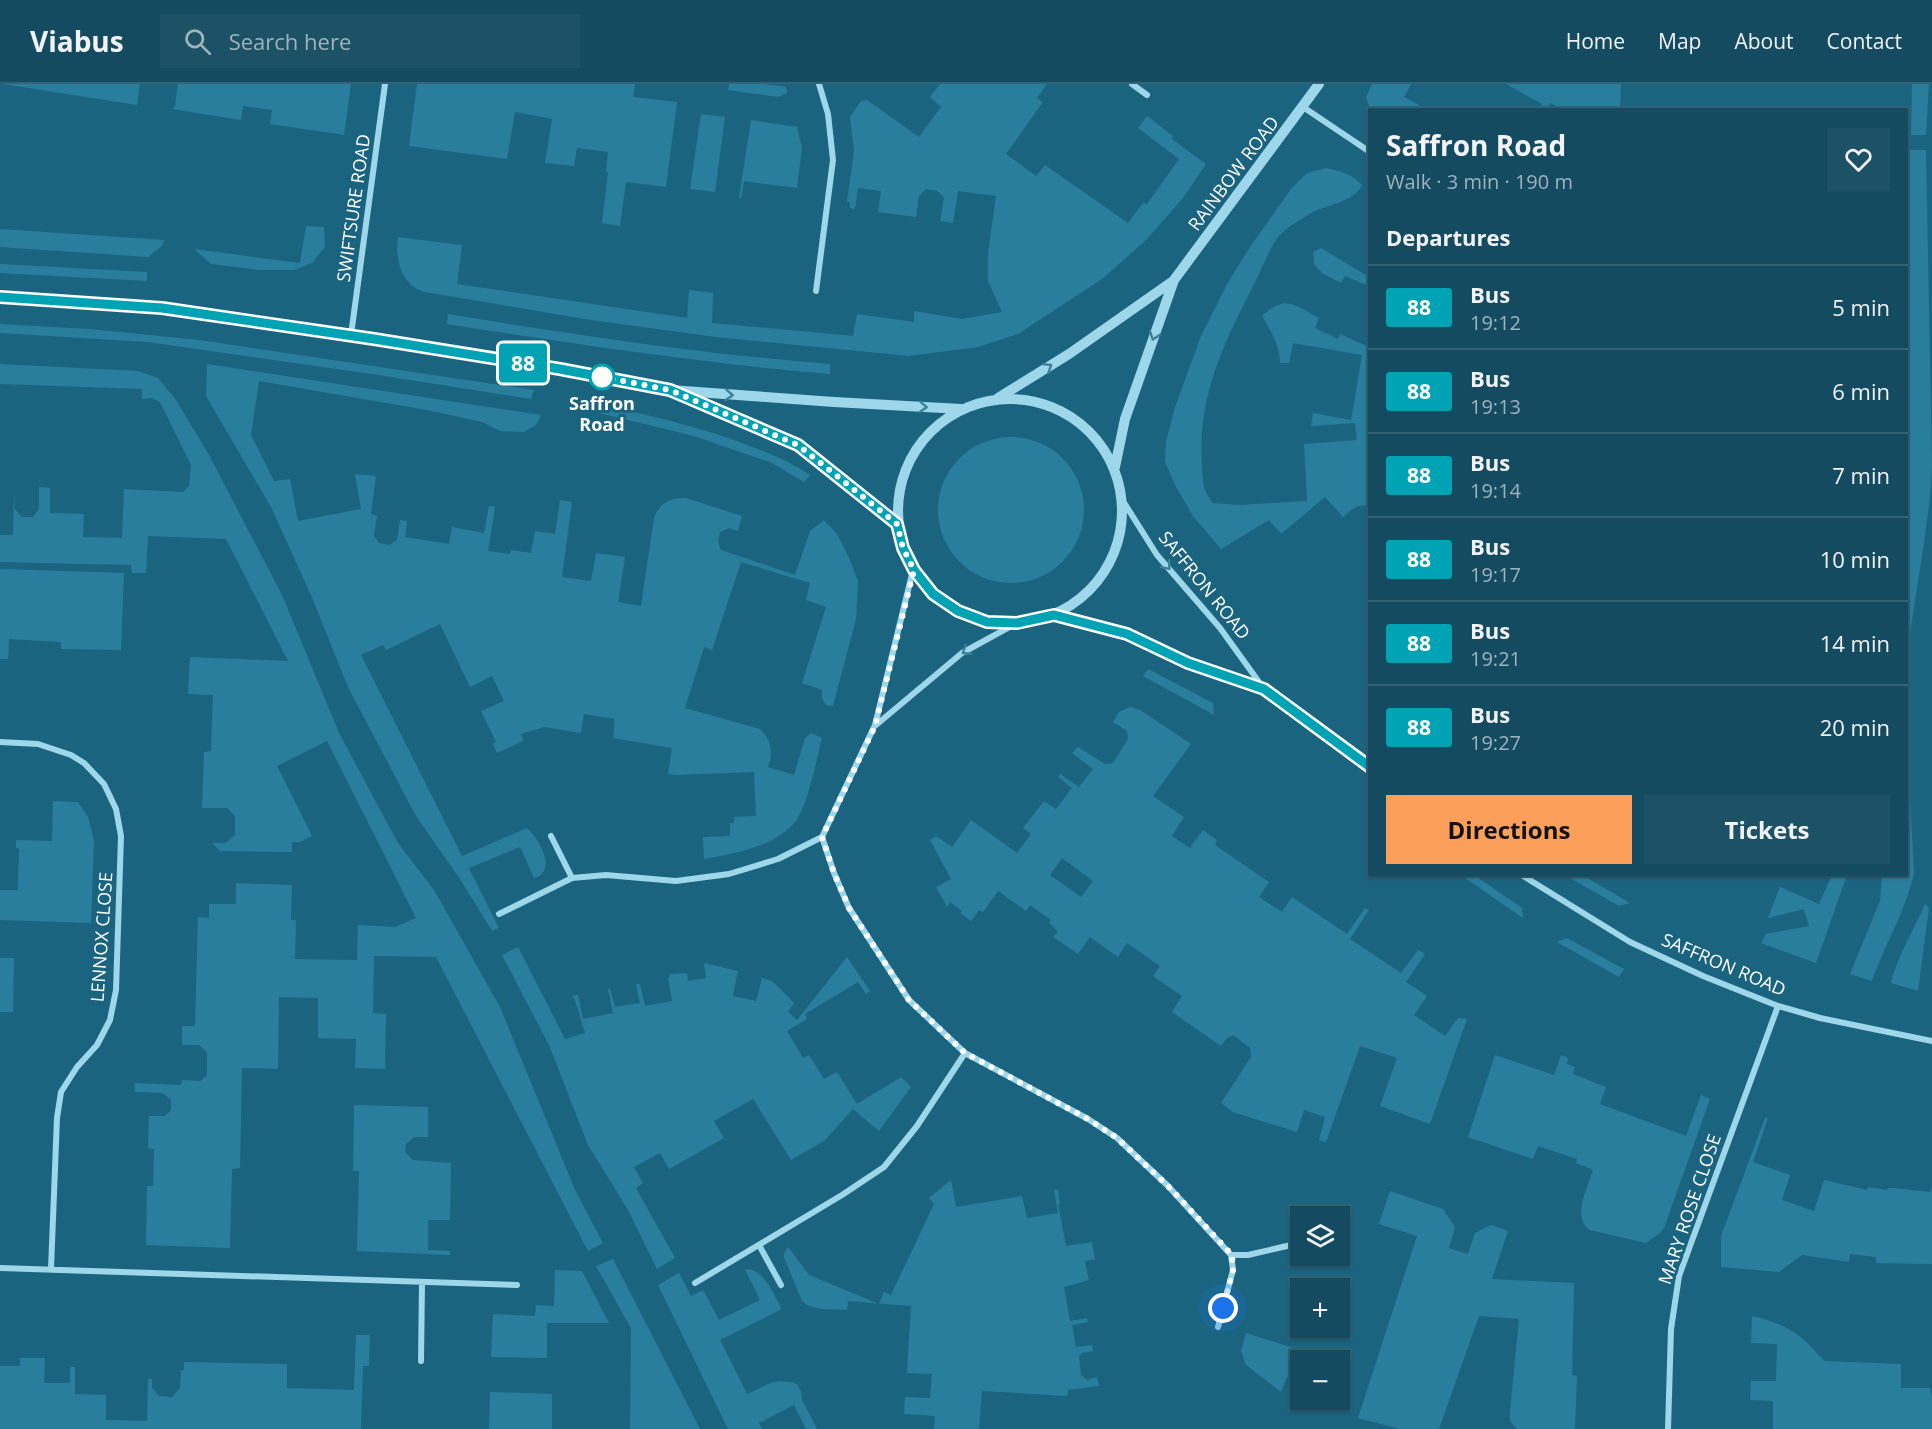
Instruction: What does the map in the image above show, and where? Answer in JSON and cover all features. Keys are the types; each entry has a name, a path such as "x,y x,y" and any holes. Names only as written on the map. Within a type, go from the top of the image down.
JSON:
{"street":[{"name":"SWIFTSURE ROAD","path":"351,335 385,84"},
{"path":"816,291 833,160 828,114 819,84"},
{"path":"1132,84 1147,95"},
{"name":"RAINBOW ROAD","path":"1115,467 1125,419 1174,280 1319,84"},
{"path":"1303,107 1368,151"},
{"name":"RAINBOW ROAD","path":"998,398 1069,354 1174,280"},
{"name":"SAFFRON ROAD","path":"0,297 162,308 351,335 560,369 670,390 822,402 962,409"},
{"name":"SAFFRON ROAD","path":"670,390 798,445 897,524"},
{"name":"SAFFRON ROAD","path":"998,398 1037,401 1072,416 1097,439 1115,467 1123,501 1121,535 1109,566 1085,595 1054,615 1017,623 987,622 958,611 933,594 914,570 903,548 897,524 899,489 910,456 932,428 962,409 998,398"},
{"name":"SAFFRON ROAD","path":"1123,501 1157,555 1220,628 1264,689"},
{"path":"499,914 572,878 606,875 676,881 729,874 778,859 822,837 875,726 914,570"},
{"name":"SAFFRON ROAD","path":"1054,615 1127,634 1188,663 1264,689 1368,766"},
{"path":"875,726 962,653 1017,623"},
{"name":"LENNOX CLOSE","path":"0,742 38,744 71,755 84,764 104,784 116,809 121,836 116,990 110,1020 97,1046 77,1067 61,1092 57,1118 51,1269"},
{"path":"551,836 572,878"},
{"path":"822,837 849,908 909,1000 965,1053 1088,1119 1117,1138 1168,1186 1232,1255 1233,1270 1218,1328"},
{"name":"SAFFRON ROAD","path":"1523,876 1630,942 1703,976 1778,1006 1839,1022 1932,1041"},
{"name":"MARY ROSE CLOSE","path":"1668,1429 1671,1329 1679,1276 1778,1006"},
{"path":"695,1283 884,1167 917,1126 965,1053"},
{"path":"759,1245 782,1286"},
{"path":"1232,1255 1248,1255 1290,1245"},
{"path":"0,1268 517,1286"},
{"path":"422,1282 422,1361"}],"shaded area":[{"path":"3,84 140,84 137,105"},
{"path":"178,84 351,84 344,135 270,124 272,110 243,106 241,120 172,109 175,106"},
{"path":"417,84 635,84 633,97 677,102 666,187 626,182 620,226 602,223 608,152 577,148 574,166 545,163 552,119 515,112 507,159 409,146"},
{"path":"729,84 765,84 786,87 787,93 778,97 728,90"},
{"path":"940,84 1047,84 1037,98 1043,102 1006,154 1036,176 1045,165 1128,223 1143,203 1147,204 1179,159 1138,128 1147,116 1173,136 1172,139 1206,164 1183,198 1146,240 1102,279 1018,334 978,347 909,356 716,337 591,320 425,292 410,284 401,270 398,237 462,245 457,284 687,318 689,290 713,293 712,323 853,336 857,314 914,322 914,311 962,319 1002,312 988,281 988,253 996,196 958,191 953,223 940,221 944,197 937,191 926,189 919,196 916,217 878,212 881,191 858,188 855,209 850,208 850,202 847,202 854,151 850,117 861,101 867,100 919,137 941,107 930,97"},
{"path":"1372,84 1411,84 1404,97 1425,108 1370,108 1366,97"},
{"path":"1506,84 1621,84 1620,108 1561,108 1550,103 1548,108 1540,108 1542,104"},
{"path":"1912,84 1929,84 1926,135 1911,135"},
{"path":"701,114 725,117 715,192 690,189"},
{"path":"751,120 797,127 802,148 797,188 744,181 741,199 739,198"},
{"path":"1910,150 1926,150 1932,466 1928,515 1908,654 1908,176"},
{"path":"1326,168 1337,170 1354,178 1362,185 1358,191 1346,199 1311,213 1291,225 1281,234 1270,250 1225,345 1209,391 1202,439 1203,481 1213,503 1239,505 1307,501 1304,444 1357,440 1355,423 1311,426 1313,413 1351,420 1362,355 1293,343 1289,363 1280,363 1277,345 1262,316 1278,305 1290,304 1319,318 1315,328 1338,339 1340,334 1368,347 1368,506 1358,506 1343,517 1325,497 1281,534 1269,520 1221,549 1193,516 1175,485 1165,462 1166,442 1174,410 1201,336 1227,284 1291,189 1307,173"},
{"path":"306,226 324,227 325,247 312,263 294,270 261,270 211,264 194,249 300,263"},
{"path":"0,229 164,240 162,246 148,257 0,247"},
{"path":"1321,248 1368,276 1368,286 1345,276 1341,283 1322,273 1314,264 1313,252"},
{"path":"0,264 147,272 147,281 0,273"},
{"path":"448,314 639,343 830,364 830,374 542,339 447,324"},
{"path":"0,324 90,329 199,340 534,390 531,399 148,342 0,333"},
{"path":"0,364 138,371 158,378 176,400 209,455 282,595 339,733 398,843 434,890 500,1007 575,1190 603,1243 588,1251 436,957 374,956 373,1013 386,1014 385,1069 355,1068 356,1039 318,1038 318,998 279,997 278,1069 242,1068 240,1168 232,1169 230,1248 146,1245 147,1186 153,1186 154,1149 148,1148 149,1116 165,1116 171,1110 171,1100 163,1093 135,1092 135,1083 181,1085 182,1080 200,1081 207,1075 207,1052 199,1045 182,1045 182,1026 195,1026 198,917 209,918 209,904 236,904 236,883 292,885 291,920 296,920 295,959 357,960 358,925 395,927 416,918 327,741 277,766 312,836 300,842 292,842 292,852 220,851 212,843 226,843 235,835 235,816 227,808 202,808 204,752 211,751 213,695 188,694 190,657 288,661 226,539 148,536 146,573 132,573 131,565 0,562 0,535 13,535 14,493 15,509 22,517 33,517 39,509 39,487 50,488 50,513 84,514 83,537 122,538 124,489 183,492 189,486 191,465 160,402 151,398 142,399 142,389 0,384"},
{"path":"207,364 541,415 536,425 524,432 500,431 482,422 427,410 259,381 251,435 274,481 290,479 298,521 361,509 355,474 376,476 371,514 377,516 374,536 379,543 390,545 397,540 400,520 407,521 405,537 449,544 452,527 484,533 489,506 495,507 488,551 510,554 511,550 531,553 535,531 555,534 560,500 572,502 562,577 591,581 596,553 625,557 618,602 641,606 654,518 659,508 671,500 686,498 742,516 738,531 729,528 720,532 718,542 721,550 795,575 810,531 824,520 837,534 858,581 856,619 833,706 826,705 822,698 822,690 802,683 826,607 806,600 810,583 741,562 712,650 704,647 685,708 760,729 767,737 770,746 771,756 768,767 794,775 805,738 811,733 822,738 808,794 796,821 787,830 766,843 704,859 703,837 730,836 730,823 734,823 734,817 756,816 754,772 668,774 672,748 613,738 615,719 584,714 581,733 544,727 521,734 523,741 497,753 493,744 496,742 481,711 504,701 492,676 470,687 440,624 386,650 383,645 361,655 462,856 527,828 540,846 546,863 540,876 534,878 520,847 469,868 499,928 492,931 460,879 416,816 348,687 311,595 271,507 206,396"},
{"path":"576,399 656,417 734,440 773,455 810,475 804,482 772,463 694,436 574,407"},
{"path":"1011,437 1039,443 1062,459 1078,482 1084,510 1078,538 1062,561 1039,577 1011,583 983,577 960,561 944,538 938,510 944,482 960,459 983,443"},
{"path":"0,569 124,573 121,650 61,649 61,642 9,639 8,659 0,659"},
{"path":"1148,669 1213,703 1214,715 1143,676"},
{"path":"1130,707 1140,710 1191,744 1153,796 1184,817 1172,836 1190,848 1203,830 1217,840 1215,845 1269,882 1259,897 1282,912 1292,897 1347,934 1365,908 1369,910 1350,939 1401,973 1418,950 1425,954 1406,982 1427,996 1414,1015 1445,1036 1458,1018 1467,1019 1430,1124 1380,1106 1397,1058 1360,1046 1326,1142 1319,1140 1325,1117 1304,1110 1297,1132 1233,1112 1221,1103 1251,1057 1250,1048 1233,1035 1227,1038 1221,1046 1172,1012 1182,996 1153,976 1160,966 1127,943 1118,957 1090,937 1078,954 1053,937 1058,931 1049,923 1051,920 1030,905 1026,911 998,891 983,912 979,910 971,921 950,902 947,907 936,887 951,879 930,840 936,836 952,847 971,820 1017,853 1031,834 1023,828 1044,801 1056,809 1072,788 1058,777 1060,774 1079,787 1093,769 1072,753 1078,747 1105,764 1113,763 1128,739 1127,731 1113,722 1119,712","holes":["1062,858 1093,881 1081,897 1050,875"]},
{"path":"1908,761 1914,873 1906,900 1872,981 1850,974 1880,901 1882,876 1908,876"},
{"path":"53,801 78,802 88,817 94,840 91,923 0,920 0,890 18,890 19,849 16,848 16,840 52,841"},
{"path":"1462,876 1475,876 1522,908 1523,918"},
{"path":"1567,876 1584,876 1630,903 1619,906"},
{"path":"1832,876 1847,876 1816,963 1761,943 1766,934 1809,926 1804,909 1768,918 1780,887 1819,904"},
{"path":"1925,904 1929,908 1918,991 1891,983 1901,953"},
{"path":"1567,938 1624,969 1619,977 1557,942"},
{"path":"518,947 565,1039 585,1033 572,996 578,995 583,1019 613,1013 608,989 610,988 615,1007 640,1003 636,984 640,984 645,1006 672,1001 668,977 670,974 687,973 688,981 706,978 704,963 738,971 733,996 756,1001 762,978 772,981 794,1003 788,1012 797,1020 847,957 870,991 866,994 858,982 805,1014 807,1019 787,1031 803,1058 809,1055 824,1079 837,1072 857,1104 901,1077 911,1087 879,1131 853,1109 824,1141 791,1160 753,1099 714,1121 724,1138 669,1169 660,1153 634,1167 643,1183 636,1188 675,1258 657,1269 628,1210 588,1145 549,1045 502,955"},
{"path":"0,958 14,958 13,1012 0,1012"},
{"path":"1495,1055 1554,1075 1561,1055 1568,1058 1567,1064 1575,1067 1573,1074 1606,1087 1600,1104 1686,1136 1701,1095 1710,1099 1664,1228 1660,1233 1646,1243 1590,1230 1584,1224 1581,1210 1593,1170 1576,1163 1577,1159 1538,1146 1533,1159 1468,1137"},
{"path":"354,1105 428,1107 428,1137 414,1137 406,1144 405,1152 413,1160 451,1163 450,1220 428,1220 428,1250 450,1251 450,1255 357,1251 359,1171 353,1171"},
{"path":"1765,1118 1768,1118 1753,1162 1790,1175 1782,1200 1814,1211 1824,1180 1867,1190 1868,1187 1930,1192 1932,1188 1932,1264 1876,1263 1876,1257 1850,1254 1849,1262 1802,1255 1779,1272 1721,1267 1721,1236"},
{"path":"951,1180 956,1207 1022,1196 1027,1218 1058,1213 1054,1190 1058,1190 1060,1204 1058,1204 1066,1246 1092,1242 1095,1259 1085,1261 1089,1280 1064,1287 1070,1321 1087,1318 1088,1322 1072,1325 1076,1347 1092,1345 1093,1351 1082,1353 1079,1356 1081,1375 1087,1380 1097,1377 1099,1386 1068,1390 1067,1396 982,1391 979,1429 934,1429 935,1416 904,1414 905,1397 930,1398 932,1374 907,1373 911,1306 879,1303 884,1292 891,1295 934,1204 929,1198"},
{"path":"1390,1191 1443,1209 1455,1227 1449,1248 1468,1254 1475,1233 1491,1225 1508,1231 1492,1279 1574,1283 1572,1375 1577,1376 1575,1429 1517,1429 1510,1421 1519,1319 1479,1316 1439,1429 1400,1429 1358,1418 1417,1236 1379,1224"},
{"path":"788,1247 809,1275 877,1303 848,1301 847,1310 823,1309 806,1304 802,1301 784,1253"},
{"path":"613,1259 700,1429 630,1429 631,1328 596,1266"},
{"path":"745,1269 752,1270 763,1277 781,1307 780,1310 720,1340 747,1394 776,1382 797,1384 802,1400 817,1429 806,1429 794,1405 759,1423 762,1429 728,1429 658,1285 679,1273 691,1296 703,1290 719,1320 760,1300"},
{"path":"555,1270 582,1271 609,1323 547,1323 547,1358 491,1357 493,1314 535,1316 536,1305 554,1306"},
{"path":"1752,1316 1792,1331 1808,1343 1824,1361 1901,1364 1901,1388 1930,1388 1932,1429 1773,1429 1773,1401 1750,1400 1751,1381 1776,1381 1777,1344 1751,1343"},
{"path":"1246,1333 1300,1350 1290,1350 1290,1378 1287,1377 1281,1392 1246,1365 1241,1351"},
{"path":"356,1335 370,1335 369,1366 363,1366 361,1429 0,1429 0,1366 20,1366 20,1358 45,1358 44,1383 70,1383 70,1367 75,1367 75,1394 106,1395 106,1420 147,1421 148,1379 152,1379 152,1388 159,1396 172,1397 180,1388 184,1362 287,1364 287,1388 354,1390"},
{"path":"490,1392 552,1394 552,1429 489,1429"}],"bus line":[{"name":"88","path":"0,297 162,308 560,369 670,390 798,445 897,524 903,548 914,570 933,594 958,611 987,622 1017,623 1054,615 1127,634 1188,663 1264,689 1368,766"}],"place":[{"name":"Saffron Road","path":"602,377"}],"route":[{"path":"602,377 670,390 798,445 897,524 903,548 914,570 875,726 822,837 834,873 849,908 909,1000 965,1053 1088,1119 1117,1138 1168,1186 1232,1255 1233,1270 1223,1308"}]}
